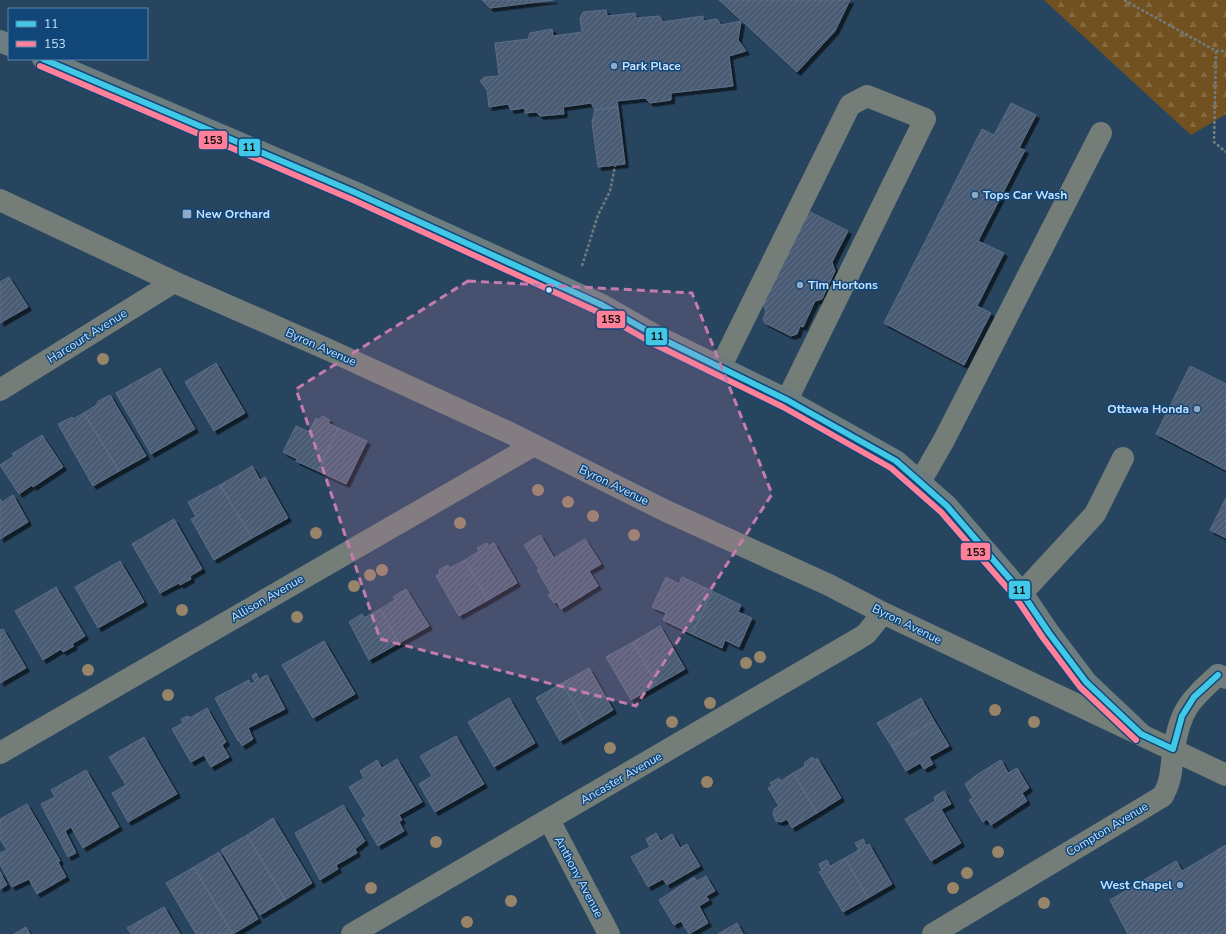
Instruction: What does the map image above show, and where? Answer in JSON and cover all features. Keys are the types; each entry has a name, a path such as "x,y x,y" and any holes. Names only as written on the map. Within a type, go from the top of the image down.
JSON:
{"main road":[{"path":"45,60 354,192 602,305 658,337 787,400 896,461 947,506 1022,594 1086,682 1142,734"}],"street":[{"path":"720,368 850,105 867,96 925,119 787,400"},
{"path":"920,482 947,433 1101,133"},
{"name":"Byron Avenue","path":"0,200 174,282 329,350 534,445 631,494 829,585 883,613 1174,749 1226,775"},
{"name":"Harcourt Avenue","path":"0,390 174,282"},
{"name":"Allison Avenue","path":"0,753 534,445"},
{"path":"1022,594 1095,514 1123,458"},
{"name":"Ancaster Avenue","path":"352,934 866,634 883,613"},
{"name":"Compton Avenue","path":"933,934 1163,796 1170,782 1174,749 1182,716 1194,697 1222,677"},
{"name":"Anthony Avenue","path":"549,820 609,934"}],"path":[{"path":"1124,0 1216,51 1226,51"},
{"path":"1216,51 1214,142 1226,152"},
{"path":"570,291 580,270 598,215 610,191 615,166"}],"highlighted area":[{"path":"468,281 692,293 772,494 636,706 380,639 296,389"}],"green space":[{"path":"1044,0 1226,0 1226,114 1191,135"}],"building":[{"path":"482,0 554,0 490,8"},
{"path":"719,0 850,0 835,31 797,72"},
{"name":"Park Place","path":"606,10 607,16 635,13 636,18 659,16 663,22 703,16 703,21 717,19 721,25 741,21 738,40 746,51 729,56 733,86 671,93 671,100 650,103 645,98 617,101 618,107 595,110 591,103 563,107 564,114 540,116 536,112 525,113 525,108 511,110 508,104 489,107 487,90 480,81 485,77 499,76 495,43 528,39 530,33 552,29 553,36 582,32 580,18 583,12"},
{"name":"Tops Car Wash","path":"1011,103 1036,115 1019,148 1025,150 978,241 1004,253 977,306 991,313 964,365 884,323 982,129 994,135"},
{"path":"618,107 625,164 598,167 592,122 595,110"},
{"name":"Tim Hortons","path":"808,211 848,231 832,262 835,271 822,299 815,301 803,327 800,326 797,334 791,336 765,323 763,319 766,311 762,302"},
{"path":"9,277 28,307 0,323 0,282"},
{"path":"216,363 245,413 214,431 185,382"},
{"name":"Ottawa Honda","path":"1190,366 1226,384 1226,470 1156,434"},
{"path":"160,368 195,429 151,454 116,393"},
{"path":"110,395 146,456 119,471 84,413 98,404 97,402"},
{"path":"84,413 119,471 93,486 58,424 72,417 73,419"},
{"path":"322,416 330,420 328,423 338,428 318,471 296,461 297,459 283,452 296,426 309,432 316,418 320,420"},
{"path":"338,428 367,441 346,484 318,471"},
{"path":"42,435 63,467 33,487 32,485 19,494 0,465 14,456 12,454"},
{"path":"252,466 260,480 265,477 288,518 252,538 220,485"},
{"path":"220,485 252,538 214,560 191,519 196,517 188,502"},
{"path":"13,495 28,522 0,539 0,499 2,502"},
{"path":"1226,498 1226,538 1210,530"},
{"path":"174,519 202,569 190,576 191,579 180,585 179,583 160,593 132,544"},
{"path":"540,535 554,558 585,539 601,564 589,571 598,586 561,609 557,602 554,603 548,595 551,593 537,570 539,569 524,545"},
{"path":"487,543 488,546 494,543 517,583 488,600 465,560 479,551 477,548"},
{"path":"465,560 488,600 459,616 436,576 440,573 439,570 448,565 450,568"},
{"path":"120,561 144,602 98,628 75,587"},
{"path":"666,577 679,584 682,577 712,591 692,634 663,620 666,613 652,607"},
{"path":"56,587 85,636 72,644 74,646 63,652 61,649 43,660 15,611"},
{"path":"406,589 429,626 399,643 380,609 395,600 393,597"},
{"path":"712,591 741,605 738,612 752,618 739,647 725,640 722,648 692,634"},
{"path":"380,609 399,643 369,660 349,622 362,614 364,618"},
{"path":"660,626 685,669 657,685 633,642"},
{"path":"3,629 26,668 0,683 0,630"},
{"path":"324,641 355,694 313,718 282,665"},
{"path":"633,642 657,685 631,700 606,657"},
{"path":"589,668 613,710 586,726 562,683"},
{"path":"256,673 259,679 267,675 285,709 248,728 253,739 242,746 215,698 249,680 250,684 255,682 252,676"},
{"path":"562,683 586,726 560,741 536,698"},
{"path":"509,698 535,743 494,767 468,722"},
{"path":"921,698 934,721 892,747 877,723"},
{"path":"207,708 226,742 222,745 229,757 211,767 204,755 191,762 172,729 183,723 181,719 188,716 190,718"},
{"path":"934,721 949,746 929,757 933,764 924,769 920,763 906,771 892,747"},
{"path":"456,736 484,784 435,812 419,784 432,776 420,756"},
{"path":"144,737 177,794 128,822 112,793 126,785 109,757"},
{"path":"812,757 814,760 817,758 841,798 817,813 793,773 805,766 804,763"},
{"path":"397,759 422,802 399,815 402,820 399,822 404,831 378,846 362,819 366,816 349,787 364,778 360,771 377,760 382,768"},
{"path":"1001,760 1008,773 1017,768 1029,788 1022,793 1027,801 991,825 987,819 983,822 969,800 973,798 965,784"},
{"path":"86,770 119,827 83,848 71,827 65,831 76,853 68,857 41,804 55,797 51,790"},
{"path":"793,773 817,813 792,828 787,819 781,822 776,821 773,814 774,809 779,806 768,788 772,786 770,783 779,778 781,781"},
{"path":"944,791 951,804 941,809 961,843 931,861 905,819 935,801 934,797"},
{"path":"27,804 60,861 58,862 66,877 37,894 29,879 12,887 0,864 0,853 7,850 0,839 0,819"},
{"path":"343,805 365,841 355,849 357,853 336,865 338,869 320,880 295,833"},
{"path":"273,818 312,883 285,900 247,835"},
{"path":"656,833 661,841 672,834 680,848 687,844 700,866 667,885 663,879 648,887 631,857 650,847 646,839"},
{"path":"247,835 285,900 260,915 221,850"},
{"path":"863,839 866,845 869,844 892,884 868,898 845,858 859,850 855,843"},
{"name":"West Chapel","path":"1226,845 1226,934 1128,934 1110,900 1176,861 1182,871"},
{"path":"219,852 258,919 233,934 194,867"},
{"path":"845,858 868,898 843,912 819,872 822,871 819,864 827,860 830,866"},
{"path":"194,867 232,934 196,934 166,883"},
{"path":"0,872 7,885 0,889"},
{"path":"706,876 715,891 706,896 709,900 699,906 708,923 689,934 681,921 674,925 659,900 694,877 697,881"},
{"path":"164,907 180,934 131,934 127,928"},
{"path":"737,923 743,934 718,934"},
{"path":"26,927 30,934 14,934"}],"transit line":[{"name":"11","path":"45,60 354,192 602,305 658,337 787,400 896,461 947,506 1022,593 1049,633 1086,682 1141,734 1173,749"},
{"name":"153","path":"40,66 351,199 598,312 654,344 783,407 891,468 941,512 1016,598 1043,638 1080,687 1136,740"},
{"name":"11","path":"1173,749 1182,716 1194,697 1218,675"}],"place":[{"name":"Park Place","path":"614,66"},
{"name":"Tops Car Wash","path":"975,195"},
{"name":"New Orchard","path":"187,214"},
{"name":"Tim Hortons","path":"800,285"},
{"name":"Ottawa Honda","path":"1197,409"},
{"name":"West Chapel","path":"1180,885"}]}
